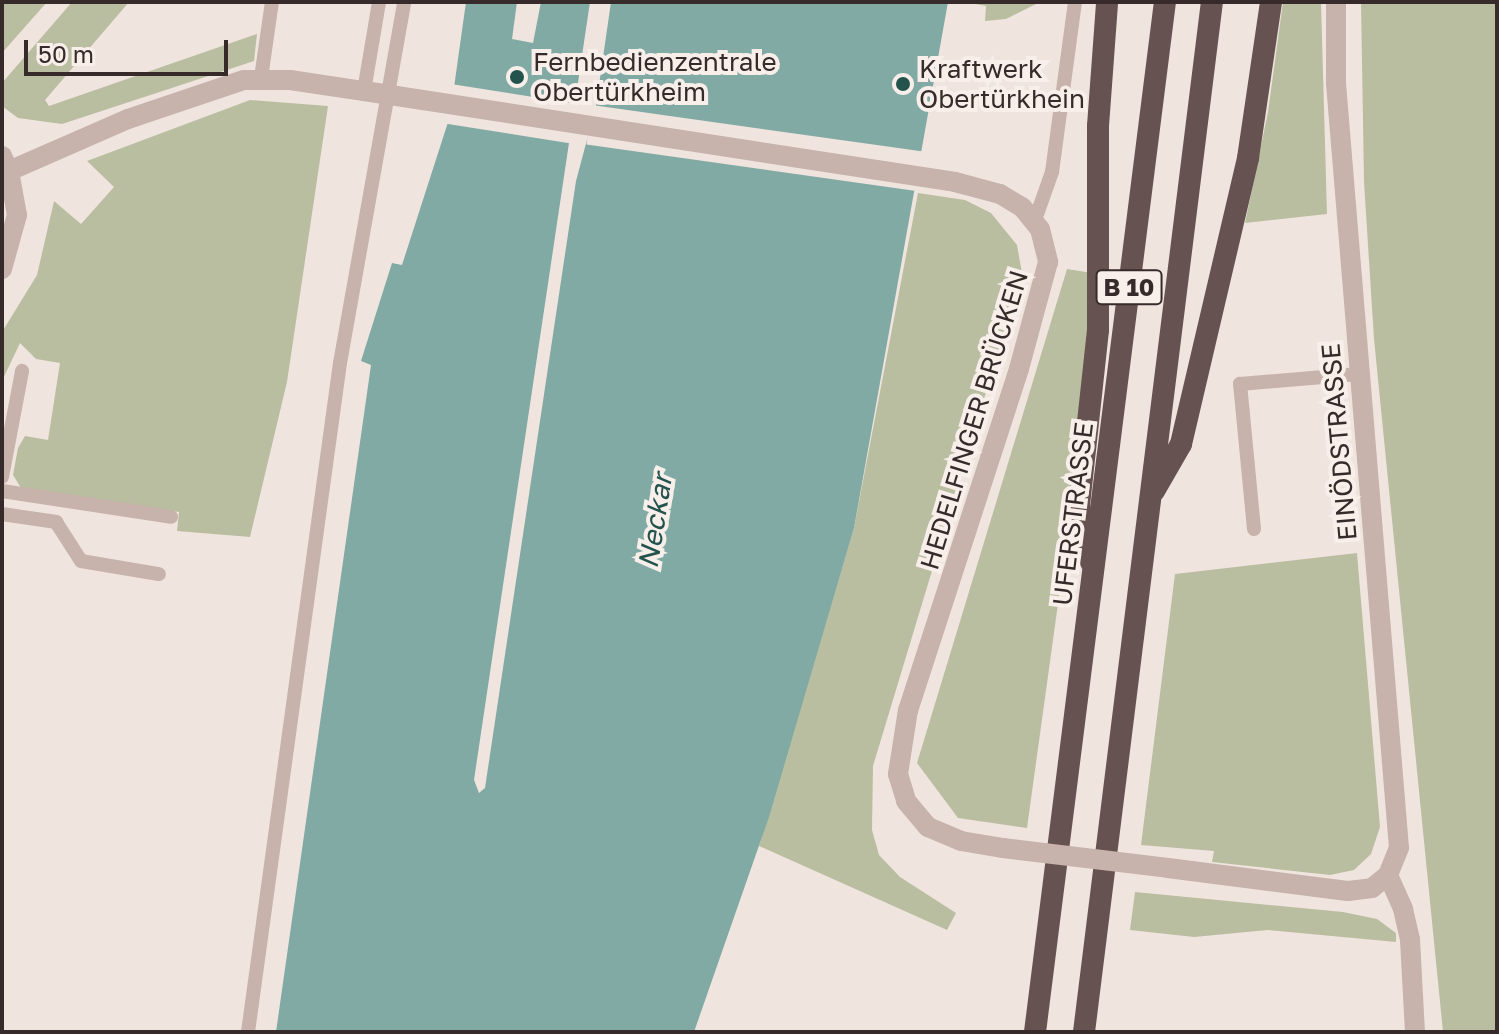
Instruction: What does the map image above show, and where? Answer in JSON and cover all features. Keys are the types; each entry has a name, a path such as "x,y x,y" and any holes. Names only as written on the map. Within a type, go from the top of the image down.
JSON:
{"highway":[{"path":"1094,573 1079,505 1098,330 1098,126 1107,2"},
{"name":"UFERSTRASSE","path":"1035,1032 1165,2"},
{"name":"B 10","path":"1084,1032 1212,2"},
{"path":"1150,499 1181,444 1248,158 1271,2"}],"street":[{"name":"EINÖDSTRASSE","path":"1336,2 1336,83 1399,848 1388,875"},
{"path":"2,269 17,215 5,163 228,83 261,78 364,91 955,182 1000,194 1035,220"},
{"name":"HEDELFINGER BRÜCKEN","path":"1035,220 1047,250 1043,289 908,710 898,774 910,808 928,827 961,841 1003,848 1348,891 1372,888 1388,875"},
{"path":"1388,875 1403,909 1410,940 1415,1032"}],"lane":[{"path":"261,78 272,2"},
{"path":"364,91 379,2"},
{"path":"248,1032 340,363 404,2"},
{"path":"1035,220 1052,172 1075,2"},
{"path":"2,477 22,371"},
{"path":"1254,529 1240,384 1359,374"},
{"path":"2,491 171,517"},
{"path":"2,514 56,522 81,561 159,574"}],"green space":[{"path":"2,2 47,2 2,53"},
{"path":"72,2 129,2 45,100 49,106 257,34 254,61 62,124 18,118 2,106 2,83"},
{"path":"965,2 1040,2 1006,19 985,21 986,6"},
{"path":"1283,2 1321,2 1327,214 1245,223 1268,112"},
{"path":"1361,2 1497,2 1497,1032 1443,1032 1374,339 1364,182"},
{"path":"250,100 328,106 287,382 250,537 177,531 179,512 21,488 13,475 18,448 25,436 48,440 60,363 36,359 20,343 2,381 2,332 37,275 54,201 81,224 114,187 87,161"},
{"path":"918,193 965,200 991,213 1017,245 1022,273 873,766 872,830 879,855 900,877 956,913 947,930 759,846 854,528"},
{"path":"1067,269 1092,273 1087,394 1027,828 958,818 917,763"},
{"path":"1357,553 1380,827 1371,854 1354,870 1330,875 1212,862 1214,851 1141,845 1175,574"},
{"path":"1135,892 1343,912 1377,919 1396,933 1396,942 1268,930 1194,937 1130,930"}],"water":[{"name":"Neckar","path":"466,2 517,2 512,39 533,43 541,2 590,2 474,780 479,793 485,788 576,181 596,106 611,2 948,2 854,528 769,817 694,1032 276,1032 371,365 361,361 392,263 402,265 450,116"}],"pier":[{"path":"451,84 577,104 571,144 445,124"},
{"path":"592,105 929,152 923,192 586,145"}],"place":[{"name":"Fernbedienzentrale Obertürkheim","path":"517,77"},
{"name":"Kraftwerk Obertürkhein","path":"903,84"}]}
